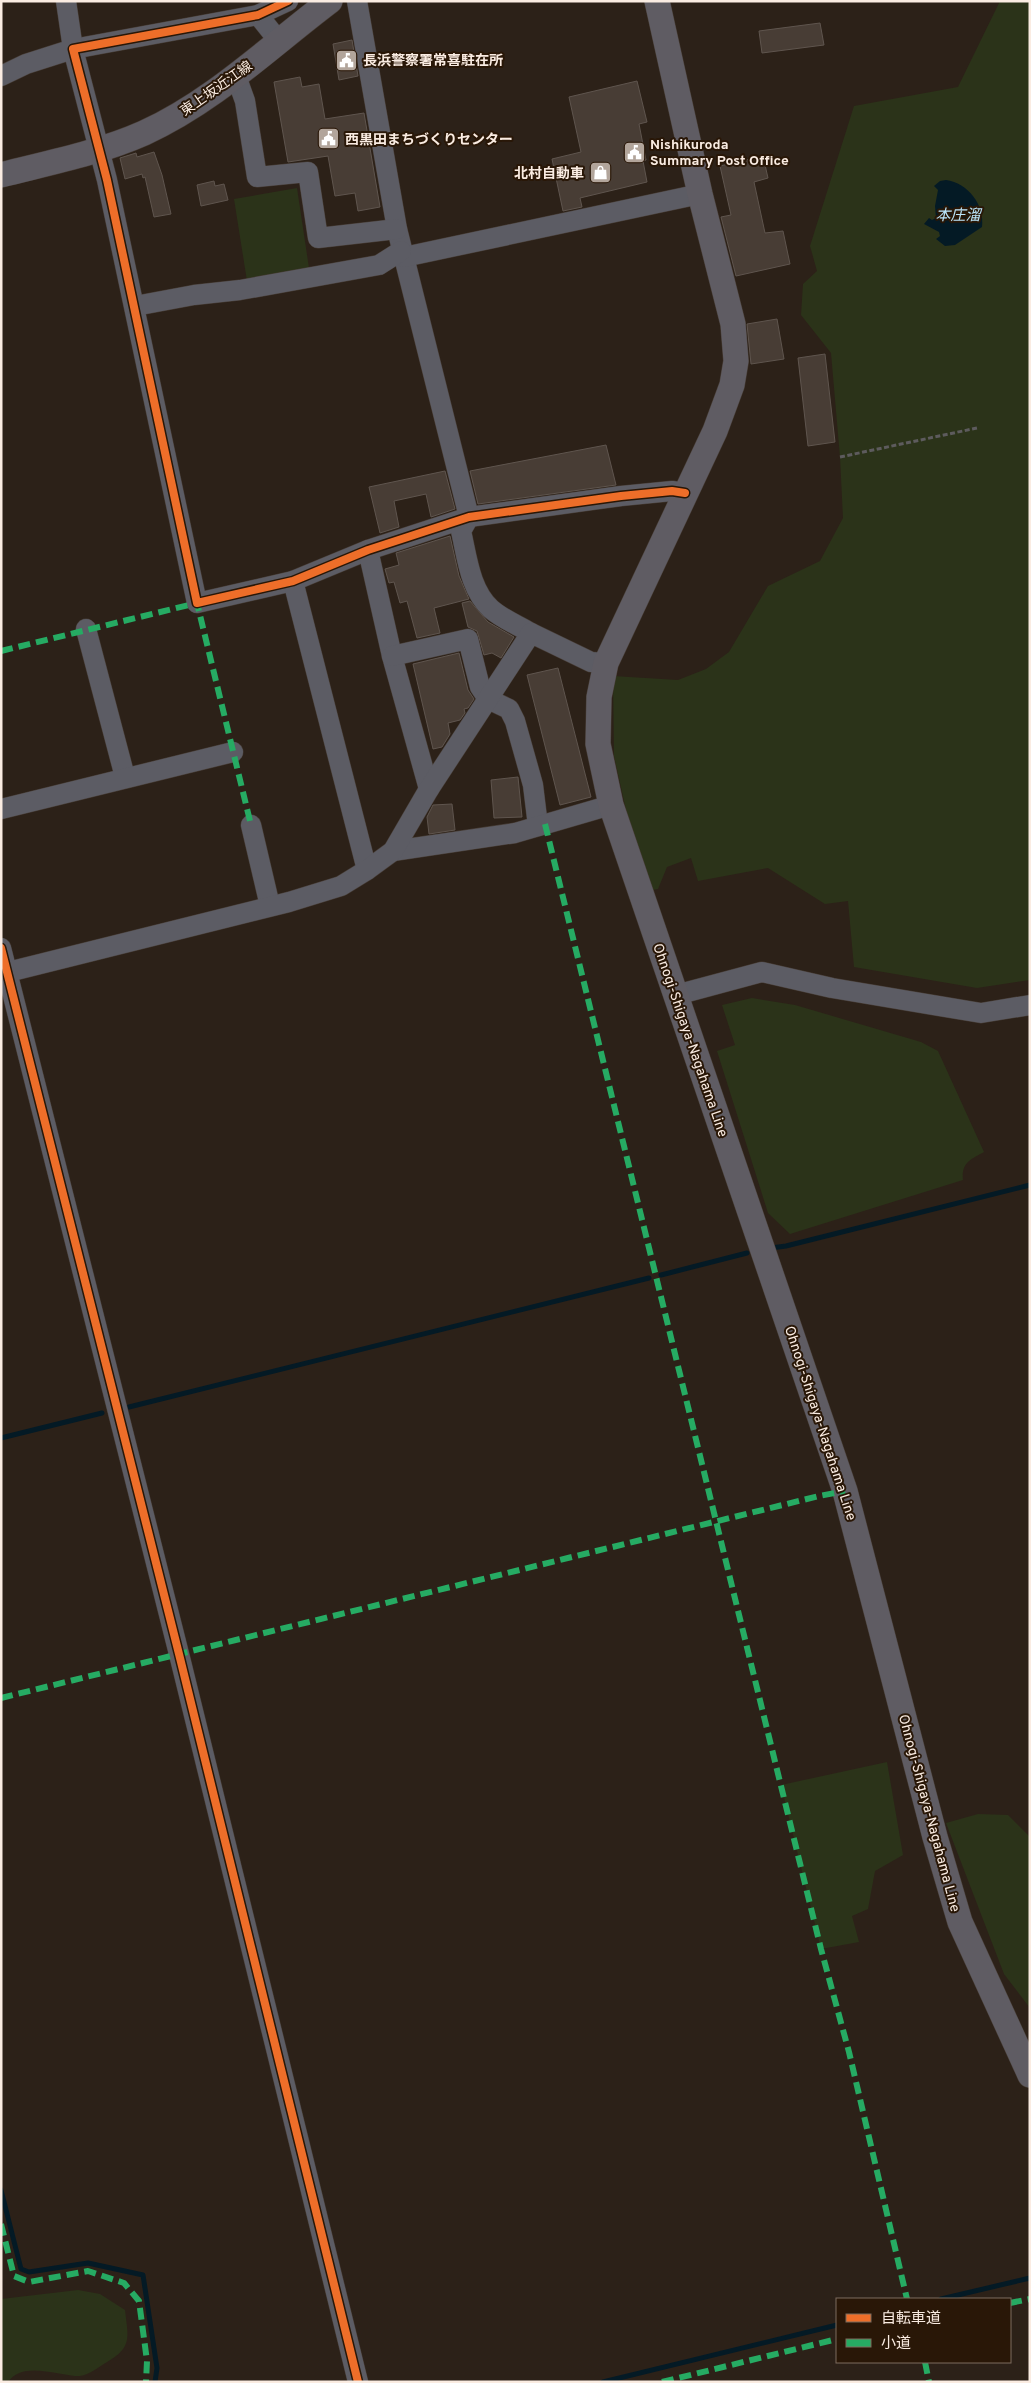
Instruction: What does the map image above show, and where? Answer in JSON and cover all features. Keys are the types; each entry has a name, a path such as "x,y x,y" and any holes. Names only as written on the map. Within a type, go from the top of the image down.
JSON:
{"main road":[{"name":"東上坂近江線","path":"1,175 98,149 152,129 193,106 236,76 278,40 330,1"},
{"name":"Ohnogi-Shigaya-Nagahama Line","path":"657,1 700,194 733,324 736,361 732,385 715,431 606,664 599,697 598,744 611,805 846,1492 934,1837 960,1922 1030,2075"}],"street":[{"path":"66,1 73,49 135,306 197,602 293,581 368,550 469,517 621,496 672,491 685,494"},
{"path":"1,76 26,64 73,49 258,15 288,1"},
{"path":"358,1 397,229 469,517 461,530 474,583 482,598 492,610 531,633 591,662 606,664"},
{"path":"258,15 278,40"},
{"path":"236,76 245,101 257,177 308,172 318,238 397,229"},
{"path":"135,306 194,295 240,290 379,265 403,254 700,194"},
{"path":"368,550 392,656 429,789"},
{"path":"293,581 367,870"},
{"path":"86,629 125,777"},
{"path":"8,972 270,906 341,886 367,870 393,851 429,789 531,633"},
{"path":"392,656 468,639 480,687 488,699 510,710 515,721 533,785 538,826"},
{"path":"1,809 125,777 234,752"},
{"path":"393,851 515,833 611,805"},
{"path":"251,825 270,906"},
{"path":"1,948 179,1654 358,2382"},
{"path":"676,996 762,972 832,988 981,1013 1030,1005"}],"path":[{"path":"840,457 976,428"}],"green space":[{"path":"1000,1 1030,1 1030,980 977,988 854,967 848,901 825,904 768,868 698,881 691,858 667,867 658,889 652,890 633,841 614,756 613,676 678,680 706,669 729,652 768,586 820,561 843,518 840,457 831,353 801,315 803,284 817,271 810,246 854,106 958,87"},
{"path":"297,188 309,268 247,281 234,199"},
{"path":"752,998 795,1005 921,1042 938,1051 984,1152 971,1159 965,1166 963,1180 790,1234 768,1213 717,1051 735,1045 722,1005"},
{"path":"887,1762 903,1855 875,1871 868,1909 852,1916 859,1942 821,1949 781,1785"},
{"path":"978,1814 1008,1815 1030,1837 1030,2008 1004,1974 946,1823"},
{"path":"78,2290 100,2294 125,2310 127,2340 121,2351 98,2368 80,2376 32,2370 14,2375 8,2382 1,2382 1,2299"}],"water":[{"name":"本庄溜","path":"946,180 968,190 973,196 981,211 982,227 955,245 945,246 936,239 940,236 939,232 924,224 929,218 932,220 936,218 935,206 938,190 934,186 940,181"}],"building":[{"path":"820,23 824,45 762,53 759,31"},
{"name":"長浜警察署常喜駐在所","path":"352,40 358,76 339,80 333,44"},
{"path":"300,77 302,87 319,84 325,119 364,113 380,207 358,211 355,193 335,196 328,156 288,162 274,82"},
{"path":"637,81 647,122 639,124 646,160 643,161 647,182 580,198 582,207 563,211 552,159 581,152 569,97"},
{"path":"154,152 162,175 171,214 154,217 145,177 143,178 142,174 125,179 120,158 136,153 137,157"},
{"path":"763,156 768,178 754,182 765,233 783,231 790,264 736,276 721,217 731,215 720,166"},
{"path":"214,181 215,186 224,184 228,200 201,206 197,185"},
{"path":"777,319 784,359 751,364 747,324"},
{"path":"825,354 835,442 808,446 798,358"},
{"path":"606,445 616,485 478,504 470,471"},
{"path":"445,471 455,509 431,517 426,494 394,501 399,527 380,533 369,487"},
{"path":"450,536 459,576 469,599 434,608 440,633 417,638 407,601 400,603 394,582 389,583 385,569 399,565 396,553"},
{"path":"470,601 488,622 514,637 501,658 492,653 484,655 477,631 468,627 462,603"},
{"path":"459,653 468,690 474,699 468,708 464,709 465,713 460,720 448,723 450,734 442,747 433,749 413,664"},
{"path":"558,668 591,797 560,805 527,675"},
{"path":"518,777 522,817 494,818 491,780"},
{"path":"452,804 455,830 429,834 427,817 433,805"}],"waterway":[{"path":"771,1248 786,1246 1030,1185"},
{"path":"661,1275 747,1253"},
{"path":"129,1407 649,1278"},
{"path":"1,1438 102,1413"},
{"path":"1,2190 21,2269 29,2272 88,2263 143,2275 157,2368 155,2382"},
{"path":"945,2298 1030,2278"},
{"path":"603,2382 836,2325"}],"marked path":[{"path":"1,651 197,603 251,825"},
{"path":"545,824 821,1949 849,2052 907,2298"},
{"path":"1,1698 845,1491"},
{"path":"1,2224 14,2276 29,2282 88,2271 124,2283 139,2301 147,2361 146,2382"},
{"path":"1011,2303 1030,2299"},
{"path":"662,2382 836,2339"},
{"path":"925,2363 929,2382"}],"cycle path":[{"path":"288,1 258,15 73,49 107,180 197,603 293,581 368,550 469,517 621,496 672,491 685,493"},
{"path":"1,948 179,1654 358,2382"}],"place":[{"name":"長浜警察署常喜駐在所","path":"347,60"},
{"name":"西黒田まちづくりセンター","path":"329,139"},
{"name":"Nishikuroda Summary Post Office","path":"634,152"},
{"name":"北村自動車","path":"600,173"}]}
